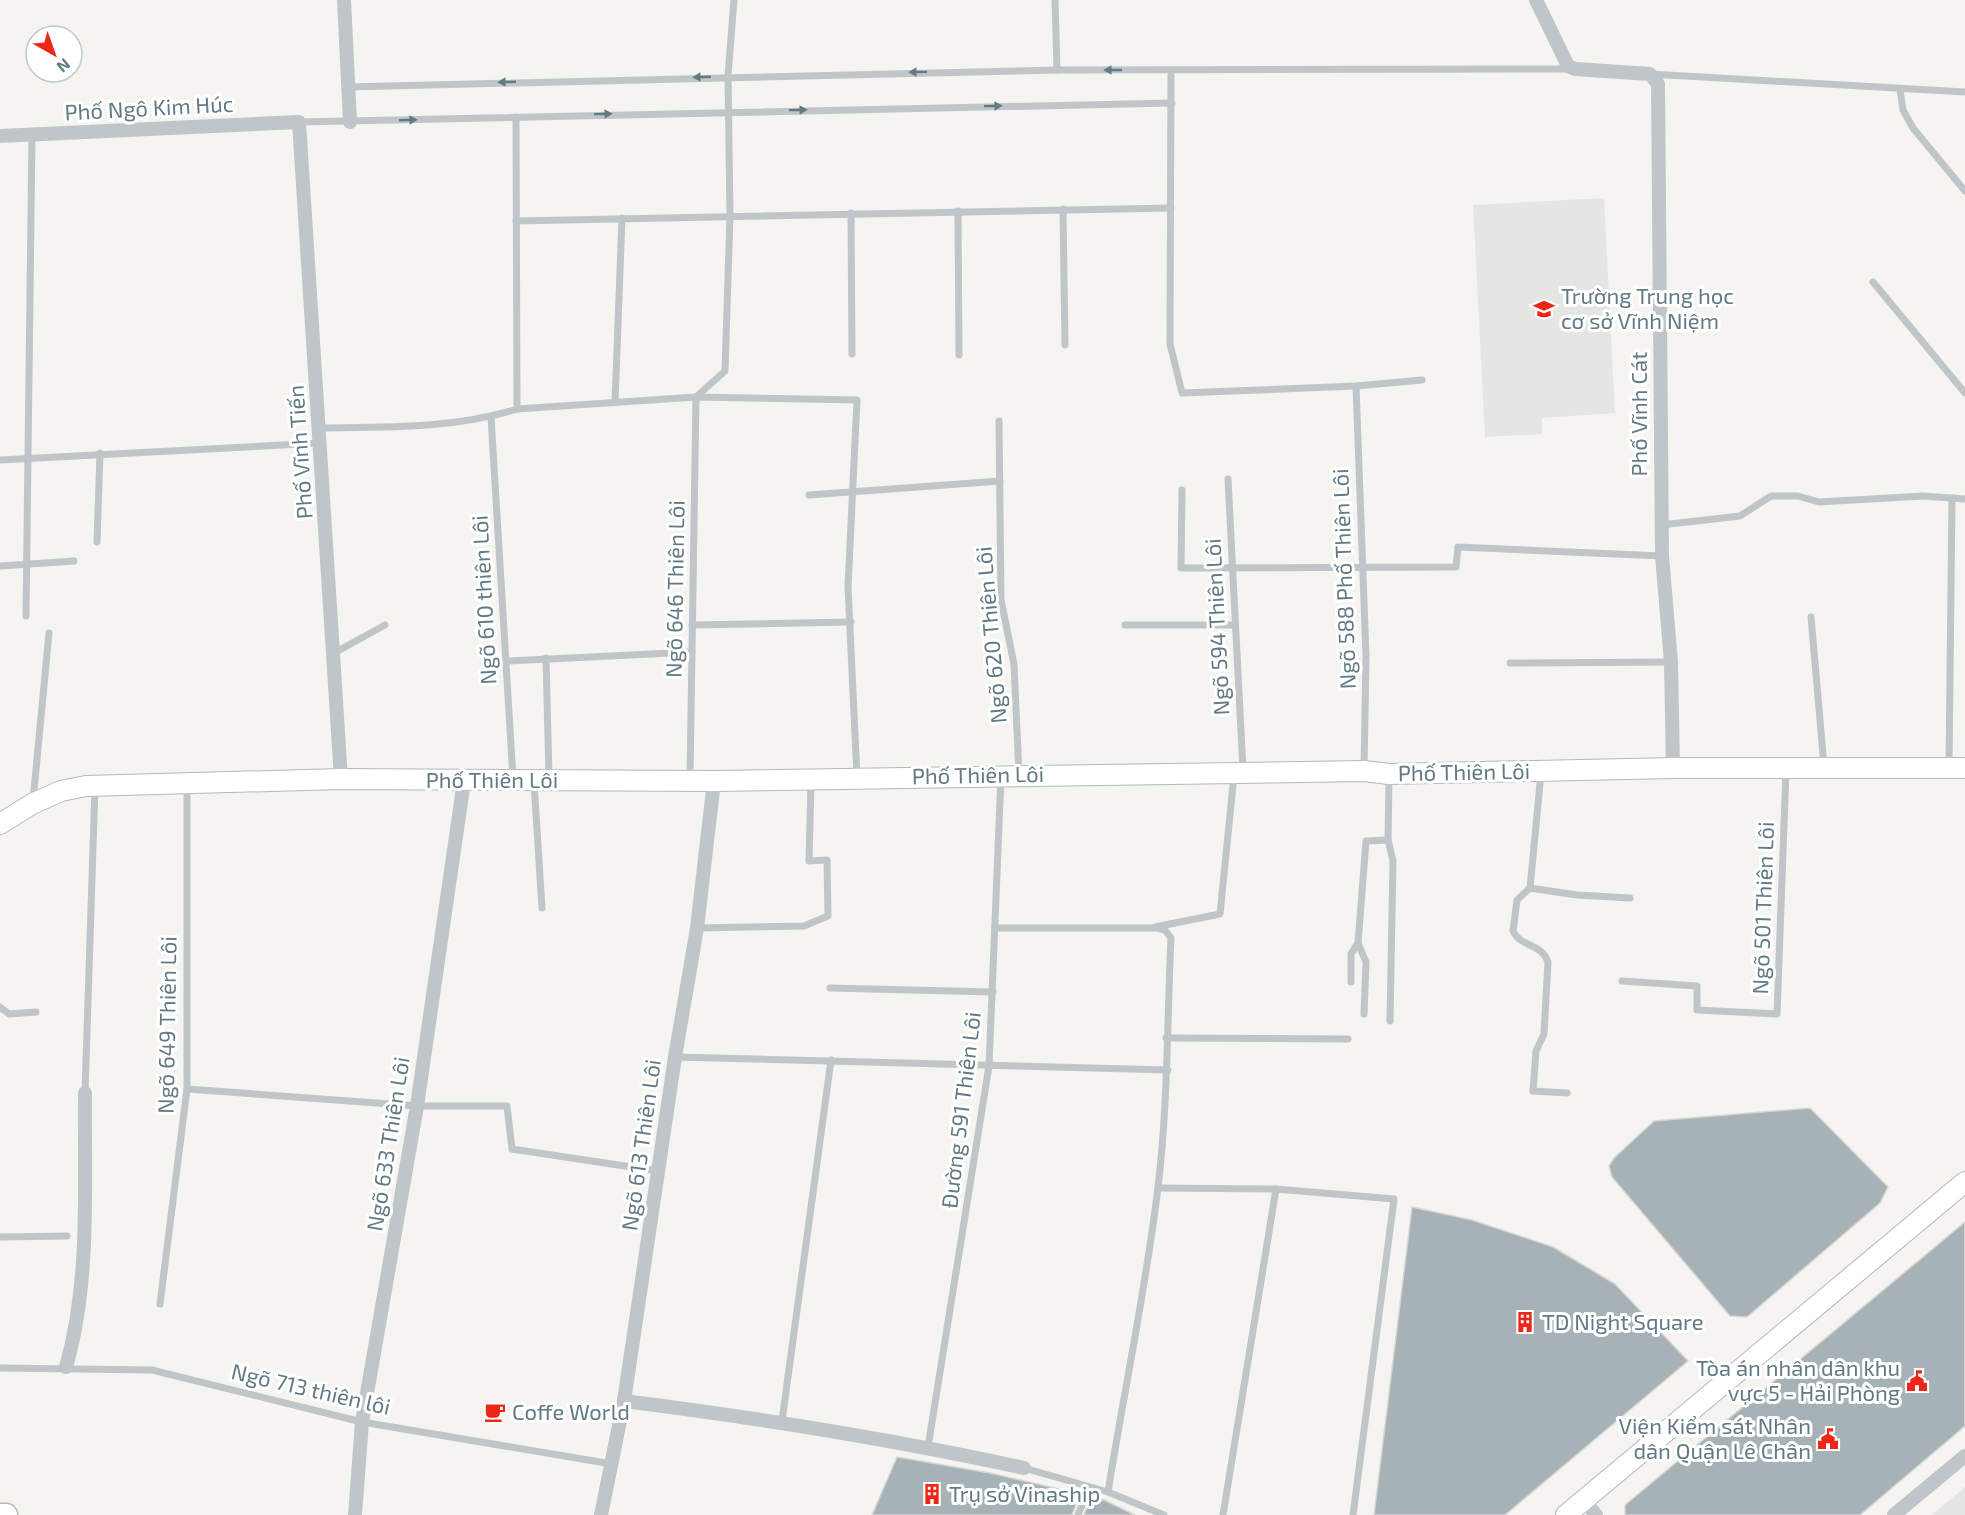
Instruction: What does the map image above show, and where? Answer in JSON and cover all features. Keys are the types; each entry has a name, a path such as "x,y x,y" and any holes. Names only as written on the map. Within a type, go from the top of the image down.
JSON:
{"main road":[{"name":"Phố Thiên Lôi","path":"0,824 32,804 61,791 95,786 187,782 340,779 714,781 812,777 1364,771 1389,774 1673,768 1957,768"},
{"path":"1566,1515 1590,1508 1965,1182"},
{"path":"0,1515 6,1515"}],"street":[{"path":"344,0 350,122"},
{"path":"1536,0 1564,61 1575,69 1650,74"},
{"name":"Phố Vĩnh Cát","path":"1650,74 1658,84 1661,525 1671,662 1673,768"},
{"name":"Phố Ngô Kim Húc","path":"0,136 299,122"},
{"name":"Phố Vĩnh Tiến","path":"299,122 340,779"},
{"name":"Ngõ 633 Thiên Lôi","path":"355,1515 362,1422 417,1106 464,780"},
{"name":"Ngõ 613 Thiên Lôi","path":"601,1515 624,1401 675,1057 697,928 714,781"},
{"path":"66,1367 76,1330 82,1294 85,1093"},
{"path":"624,1401 782,1421 928,1447 1024,1468"},
{"path":"1894,1515 1965,1456"}],"lane":[{"path":"696,397 725,371 730,216 728,76 734,0"},
{"path":"1055,0 1057,70"},
{"path":"348,87 728,76 1057,70 1575,69"},
{"path":"1171,70 1170,344 1182,393 1356,386 1422,380"},
{"path":"1650,74 1965,92"},
{"path":"1900,90 1903,110 1913,128 1965,191"},
{"path":"299,122 1172,103"},
{"path":"516,117 517,409"},
{"path":"26,616 32,135"},
{"path":"516,221 1172,208"},
{"path":"1063,209 1065,345"},
{"path":"958,211 959,355"},
{"path":"851,213 852,354"},
{"path":"615,402 622,219"},
{"path":"1873,282 1965,393"},
{"name":"Ngõ 588 Phố Thiên Lôi","path":"1356,386 1366,656 1364,771"},
{"path":"319,428 432,427 491,417 517,409 696,397 857,400 848,587 857,777"},
{"name":"Ngõ 646 Thiên Lôi","path":"690,781 696,397"},
{"name":"Ngõ 610 thiên Lôi","path":"491,417 513,781"},
{"name":"Ngõ 620 Thiên Lôi","path":"999,421 1001,600 1014,664 1010,775"},
{"path":"0,460 320,442"},
{"path":"97,542 100,453"},
{"name":"Ngõ 594 Thiên Lôi","path":"1152,928 1220,914 1239,773 1228,479"},
{"path":"809,495 1000,482"},
{"path":"1182,490 1181,568 1456,567 1458,547 1662,556"},
{"path":"1661,525 1740,516 1771,496 1798,496 1819,502 1923,496 1965,499"},
{"path":"1952,498 1957,768"},
{"path":"0,566 74,561"},
{"path":"1811,617 1825,769"},
{"path":"692,625 851,622"},
{"path":"334,654 385,625"},
{"path":"1125,625 1234,625"},
{"path":"32,804 48,633"},
{"path":"506,661 692,652"},
{"path":"542,908 541,780 546,658"},
{"path":"1510,663 1671,662"},
{"name":"Ngõ 501 Thiên Lôi","path":"1622,981 1697,986 1696,1010 1777,1014 1786,768"},
{"path":"1541,771 1530,888 1517,900 1512,931 1520,941 1538,947 1546,954 1548,962 1544,1034 1536,1051 1533,1091 1567,1093"},
{"path":"1389,774 1388,840 1393,861 1390,1021"},
{"name":"Đường 591 Thiên Lôi","path":"928,1447 989,1066 995,928 1010,775"},
{"path":"697,928 804,926 828,916 827,860 809,861 812,777"},
{"name":"Ngõ 649 Thiên Lôi","path":"160,1304 187,1089 187,782"},
{"path":"85,1093 95,786"},
{"path":"1364,1014 1366,962 1358,943 1366,840 1388,840"},
{"path":"1530,888 1577,896 1630,897"},
{"path":"995,928 1152,928 1165,930 1171,938 1166,1038 1168,1070 1158,1188 1107,1492"},
{"path":"1351,982 1351,954 1358,943"},
{"path":"830,988 993,992"},
{"path":"0,1007 9,1014 36,1012"},
{"path":"1166,1038 1348,1039"},
{"path":"675,1057 1168,1070"},
{"path":"782,1421 831,1060"},
{"path":"187,1089 417,1106 507,1106 512,1149 658,1171"},
{"path":"1158,1188 1276,1189 1394,1199 1353,1515"},
{"path":"1223,1515 1276,1189"},
{"path":"0,1237 67,1236"},
{"name":"Ngõ 713 thiên lôi","path":"0,1368 66,1367 152,1370 362,1422 612,1464"},
{"path":"1024,1468 1107,1492 1164,1515"},
{"path":"1078,1515 1089,1487"}],"shaded area":[{"name":"Trường Trung học cơ sở Vĩnh Niệm","path":"1604,198 1615,413 1542,418 1542,434 1485,437 1473,205"},
{"path":"1965,1487 1965,1515 1932,1515"}],"building":[{"path":"1810,1108 1888,1187 1880,1203 1747,1317 1730,1316 1612,1177 1609,1166 1614,1158 1654,1121"},
{"name":"TD Night Square","path":"1412,1207 1472,1220 1553,1247 1615,1284 1688,1361 1505,1515 1374,1515"},
{"path":"1965,1222 1965,1426 1860,1515 1625,1515 1625,1505"},
{"name":"Trụ sở Vinaship","path":"897,1457 990,1473 1080,1494 1072,1515 872,1515"},
{"path":"1091,1497 1104,1500 1135,1515 1084,1515"}],"place":[{"name":"Trường Trung học cơ sở Vĩnh Niệm","path":"1544,309"},
{"name":"TD Night Square","path":"1525,1322"},
{"name":"Tòa án nhân dân khu vực 5 - Hải Phòng","path":"1917,1381"},
{"name":"Coffe World","path":"495,1412"},
{"name":"Viện Kiểm sát Nhân dân Quận Lê Chân","path":"1828,1439"},
{"name":"Trụ sở Vinaship","path":"932,1494"}]}
